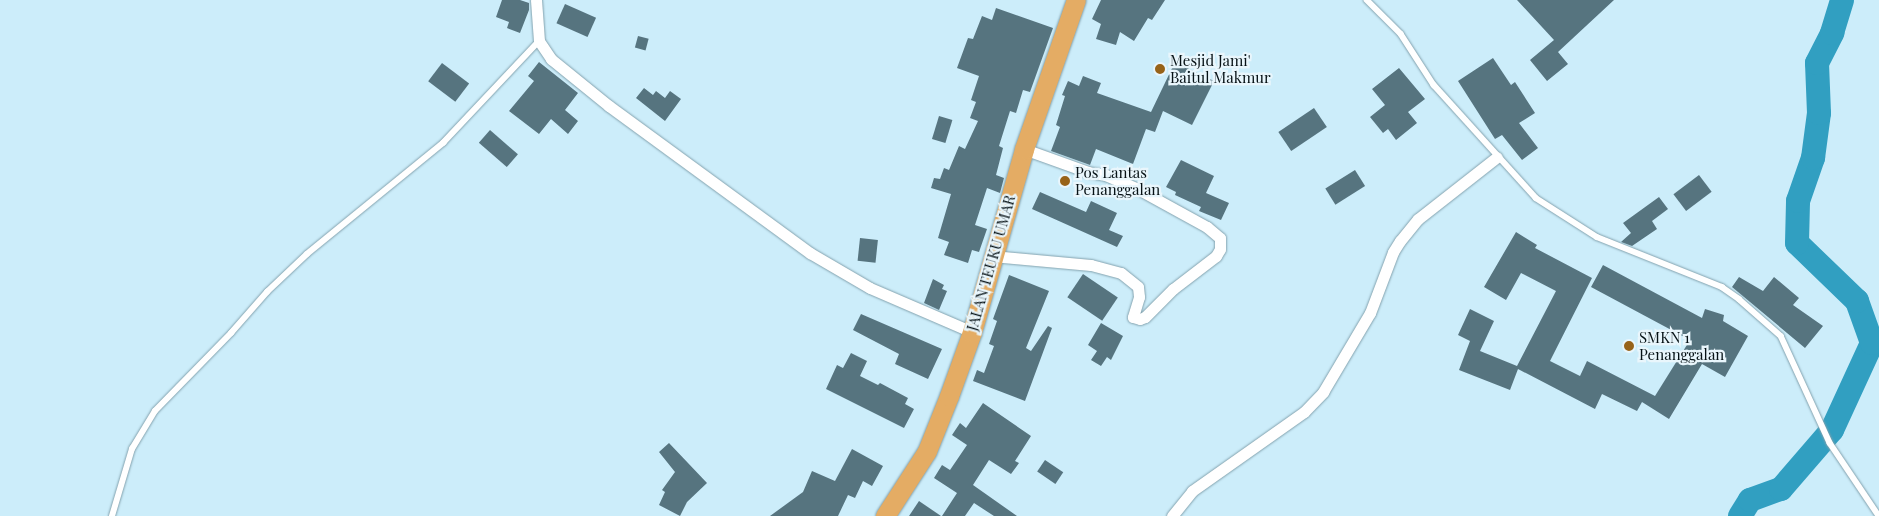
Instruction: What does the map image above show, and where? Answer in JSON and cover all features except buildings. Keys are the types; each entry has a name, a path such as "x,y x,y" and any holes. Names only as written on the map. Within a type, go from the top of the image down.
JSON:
{"highway":[{"name":"JALAN TEUKU UMAR","path":"885,516 927,451 972,332 992,256 1024,150 1076,0"}],"street":[{"path":"536,0 540,41 551,59 609,106 810,253 870,288 972,332"},
{"path":"992,256 1091,265 1121,273 1138,287 1139,297 1133,318 1138,319 1145,317 1173,289 1216,256 1220,249 1220,238 1208,228 1128,184 1106,175 1088,172 1024,150"},
{"path":"1172,516 1192,491 1304,412 1323,392 1370,313 1393,252 1400,241 1418,219 1497,157"}],"lane":[{"path":"1367,0 1401,34 1434,85 1536,198 1597,237 1722,287 1739,298 1781,336 1821,427 1879,516"},
{"path":"112,516 132,449 155,411 231,333 267,292 308,254 443,143 540,41"}],"waterway":[{"path":"1740,516 1750,500 1781,489 1832,430 1872,343 1857,301 1797,243 1798,201 1813,158 1819,113 1817,63 1832,33 1842,0"}],"place":[{"name":"Mesjid Jami' Baitul Makmur","path":"1160,69"},
{"name":"Pos Lantas Penanggalan","path":"1065,181"},
{"name":"SMKN 1 Penanggalan","path":"1629,346"}]}
